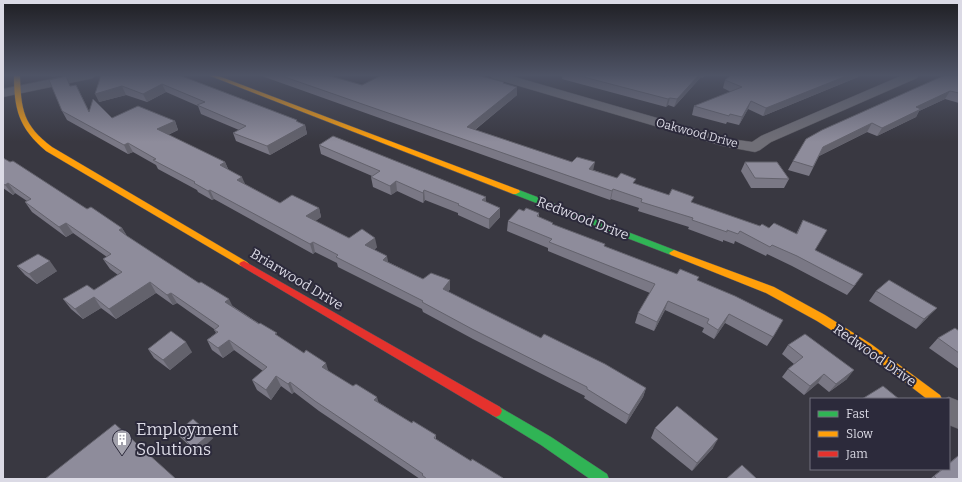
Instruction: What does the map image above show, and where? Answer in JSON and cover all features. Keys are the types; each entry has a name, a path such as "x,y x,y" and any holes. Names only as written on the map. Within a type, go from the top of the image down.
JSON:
{"street":[{"name":"Briarwood Drive","path":"18,97 23,121 34,137 49,149 546,441 602,479"},
{"name":"Redwood Drive","path":"269,97 770,290 821,318 868,347 935,398"},
{"name":"Oakwood Drive","path":"573,97 728,143 755,146 766,139 862,97"},
{"path":"950,410 959,416"}],"building":[{"path":"56,97 82,97 89,112 93,99 112,118 138,106 175,121 157,129 225,162 220,165 242,177 237,180 280,203 292,195 319,208 306,216 349,238 362,229 375,238 365,245 387,256 383,260 423,279 431,273 450,280 443,289 541,338 544,334 605,364 646,388 629,415 587,389 587,387 472,329 422,302 423,301 336,257 338,255 313,242 310,244 210,190 208,191 194,183 195,182 153,160 156,159 128,143 124,145 62,111"},
{"path":"194,97 238,97 297,120 296,121 305,125 267,146 233,133 246,126 197,105 205,102"},
{"path":"344,97 504,97 467,127 572,162 577,157 595,162 589,169 617,178 621,173 636,179 633,183 669,195 672,189 694,197 691,202 760,226 762,224 769,228 774,223 797,234 803,220 827,230 815,250 863,274 854,286 797,256 772,245 770,247 740,231 738,234 727,230 727,232 692,220 693,218 641,202 642,199 613,189 612,191"},
{"path":"662,97 678,97 677,99"},
{"path":"715,97 792,97 766,108 751,101 742,117 730,114 729,116 694,106"},
{"path":"895,97 936,97 916,107 921,109 882,128 872,123 823,147 813,167 793,161 806,139 822,130"},
{"path":"333,136 486,197 482,200 500,208 489,219 458,205 459,204 424,190 423,193 396,181 390,186 371,177 380,171 319,145"},
{"path":"3,158 10,162 13,161 87,209 91,207 122,228 119,230 127,236 199,283 201,282 229,299 225,302 259,324 260,323 277,333 275,334 304,353 306,350 326,363 322,367 353,386 356,384 377,397 374,400 412,423 413,421 436,435 434,438 471,461 472,459 503,478 427,479 422,475 423,474 315,401 290,382 288,384 276,376 266,390 252,380 267,367 229,340 218,348 207,340 218,332 214,330 219,326 171,293 167,295 150,282 109,309 94,297 75,309 63,299 87,285 94,290 122,272 103,259 111,254 66,223 59,227 25,202 31,199 8,183 5,185 3,184"},
{"path":"745,162 777,162 789,179 755,178"},
{"path":"526,208 539,213 537,216 553,223 552,224 605,244 604,246 677,274 680,269 699,277 697,280 735,296 783,320 773,337 729,314 718,330 707,323 709,319 668,301 657,322 638,313 655,284 549,242 552,239 508,221 519,209 524,211"},
{"path":"38,254 50,261 29,274 17,266"},
{"path":"889,280 937,308 924,319 876,291"},
{"path":"955,328 959,331 959,353 938,338"},
{"path":"171,331 186,342 163,360 148,349"},
{"path":"805,334 854,370 836,384 824,374 810,386 788,369 803,357 788,345"},
{"path":"883,386 898,398 864,398"},
{"path":"677,406 718,439 697,463 655,428"},
{"path":"193,419 210,434 193,448 177,432"},
{"name":"Employment Solutions","path":"115,424 176,479 45,479"},
{"path":"959,455 959,479 937,479 934,476 942,470 950,470 950,463"},
{"path":"742,465 757,479 726,479"}],"traffic: fast":[{"path":"516,192 674,253"},
{"path":"496,411 546,441 602,479"}],"traffic: slow":[{"path":"18,97 19,108 26,126 32,134 49,149 244,264"},
{"path":"270,97 516,192"},
{"path":"674,253 770,290 821,318 867,347 935,398"}],"traffic: jam":[{"path":"244,264 496,411"}],"place":[{"name":"Employment Solutions","path":"122,456"}]}
